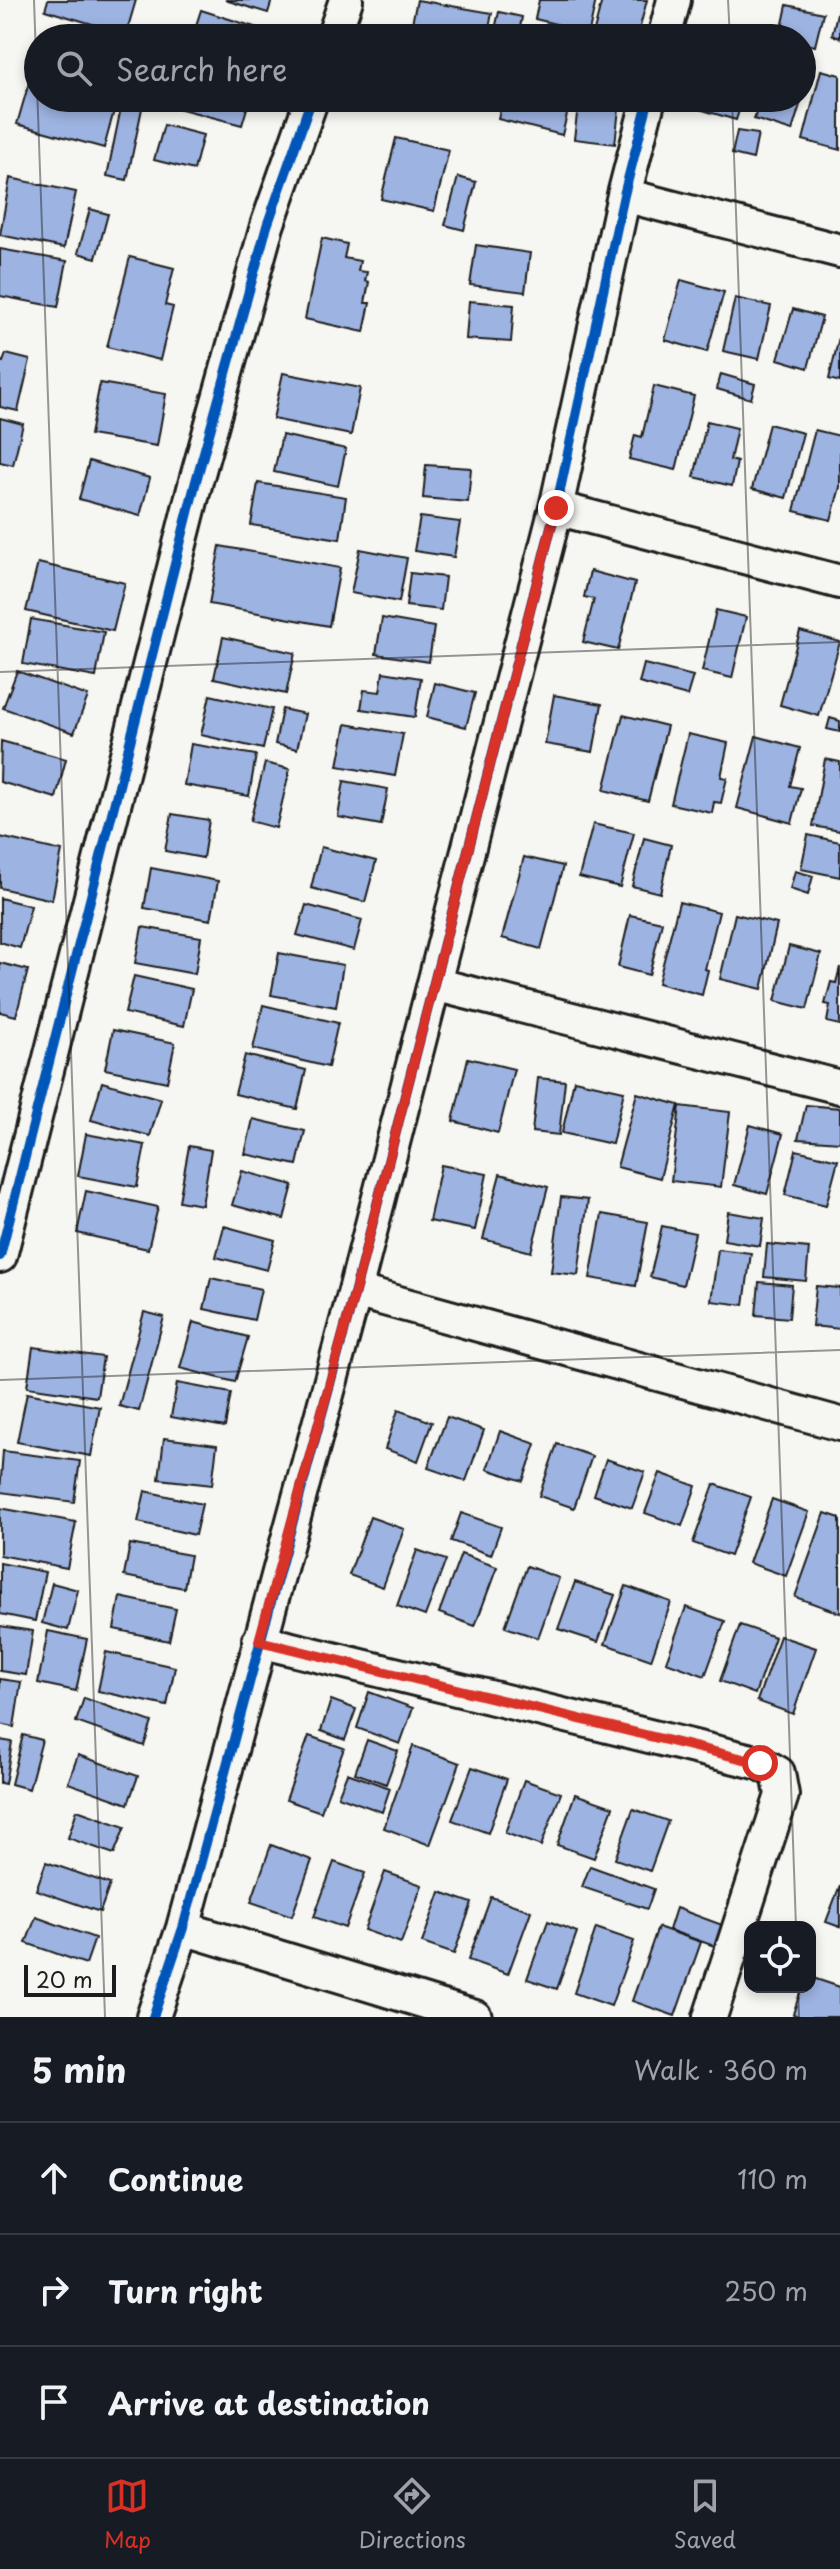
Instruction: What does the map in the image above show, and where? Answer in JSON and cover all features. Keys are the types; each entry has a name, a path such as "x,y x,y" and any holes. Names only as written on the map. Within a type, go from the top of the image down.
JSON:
{"street":[{"path":"338,24 346,0"},
{"path":"668,24 674,0"},
{"path":"0,1256 196,481 267,226 307,112"},
{"path":"153,2017 183,1928 355,1291 556,508 624,195 645,112"},
{"path":"624,195 840,251"},
{"path":"556,508 840,582"},
{"path":"434,984 840,1087"},
{"path":"355,1291 840,1424"},
{"path":"259,1641 760,1763 778,1773 782,1795 710,2017"},
{"path":"183,1928 475,2017"}],"building":[{"path":"48,0 136,0 129,24 92,24 45,10"},
{"path":"225,0 272,0 268,13"},
{"path":"417,0 492,13 490,24 412,24"},
{"path":"539,0 596,0 591,24 556,24 535,19"},
{"path":"602,0 647,0 641,24 596,24"},
{"path":"840,0 840,38 832,35"},
{"path":"787,5 823,13 816,42 816,24 783,24"},
{"path":"201,10 245,24 196,24"},
{"path":"499,12 522,17 521,24 496,24"},
{"path":"821,70 840,75 840,150 803,140 810,112 816,112 816,89"},
{"path":"24,100 24,112 114,112 104,148 17,124"},
{"path":"120,112 141,112 127,180 107,176"},
{"path":"193,112 246,112 242,125"},
{"path":"500,112 568,112 562,135 498,119"},
{"path":"577,112 619,112 615,144 574,139"},
{"path":"709,112 739,112 736,120"},
{"path":"756,112 798,112 792,131 754,119"},
{"path":"164,125 203,135 194,170 154,160"},
{"path":"737,131 758,134 753,159 732,154"},
{"path":"396,138 449,150 434,211 381,199"},
{"path":"458,177 476,182 464,230 445,225"},
{"path":"10,178 76,192 64,248 0,235"},
{"path":"90,209 108,214 96,258 78,253"},
{"path":"322,238 347,244 344,258 360,261 358,271 367,272 365,281 369,282 365,303 370,303 364,332 305,319"},
{"path":"476,245 530,253 525,292 470,285"},
{"path":"0,249 67,261 58,307 0,296"},
{"path":"130,257 174,268 165,305 173,307 160,360 107,347"},
{"path":"681,280 724,292 707,352 665,340"},
{"path":"735,298 771,306 759,359 723,351"},
{"path":"469,301 514,305 511,342 466,339"},
{"path":"793,309 822,317 808,368 778,359"},
{"path":"840,333 840,382 829,379"},
{"path":"6,354 30,360 18,411 0,407 0,361 3,362"},
{"path":"283,373 360,388 351,435 273,419"},
{"path":"721,374 755,384 751,399 717,389"},
{"path":"100,383 166,394 157,446 90,435"},
{"path":"654,386 694,396 676,470 629,459 635,435 642,437"},
{"path":"0,418 23,424 13,465 0,462"},
{"path":"707,421 737,428 730,460 737,462 732,486 694,477"},
{"path":"769,424 803,433 786,498 752,489"},
{"path":"815,430 840,436 840,487 831,520 794,511"},
{"path":"282,435 346,449 338,486 274,472"},
{"path":"89,461 150,478 140,516 79,499"},
{"path":"426,465 471,468 468,502 423,498"},
{"path":"258,483 346,497 340,539 251,525"},
{"path":"420,517 460,522 454,557 414,551"},
{"path":"220,546 340,568 329,626 209,604"},
{"path":"360,549 407,558 399,602 351,593"},
{"path":"38,563 125,583 113,631 26,611"},
{"path":"590,571 635,583 618,650 583,642 594,599 584,597"},
{"path":"410,573 445,577 441,610 406,606"},
{"path":"716,610 746,617 732,678 702,671"},
{"path":"382,618 434,627 429,662 376,654"},
{"path":"31,619 104,632 96,677 23,664"},
{"path":"800,631 840,642 819,716 780,705"},
{"path":"223,637 295,653 286,694 214,678"},
{"path":"644,664 693,676 687,696 639,683"},
{"path":"17,671 88,696 74,733 3,708"},
{"path":"383,672 421,678 415,717 361,709 364,690 380,692"},
{"path":"435,683 475,693 466,727 427,717"},
{"path":"210,695 272,709 263,749 201,735"},
{"path":"554,695 602,704 593,752 545,744"},
{"path":"282,709 305,714 297,749 275,744"},
{"path":"623,715 667,726 648,801 604,790"},
{"path":"830,718 840,721 840,732 827,729"},
{"path":"346,724 403,734 395,776 338,766"},
{"path":"688,734 728,743 721,777 727,778 721,803 714,802 712,813 671,804"},
{"path":"756,736 800,748 790,786 801,788 792,823 737,808"},
{"path":"1,741 66,759 56,798 0,782"},
{"path":"191,744 256,755 249,796 184,785"},
{"path":"825,759 840,762 840,831 813,826"},
{"path":"265,763 290,769 276,828 250,821"},
{"path":"344,781 388,789 381,825 338,817"},
{"path":"172,814 209,820 203,858 165,851"},
{"path":"593,824 634,833 620,887 579,877"},
{"path":"808,835 840,842 840,877 801,869"},
{"path":"0,837 62,851 52,900 0,888"},
{"path":"644,838 671,845 660,893 632,886"},
{"path":"321,847 376,861 365,902 311,888"},
{"path":"524,857 563,866 541,949 502,938"},
{"path":"151,868 218,881 211,920 144,908"},
{"path":"795,871 813,876 808,895 790,889"},
{"path":"0,898 31,906 20,948 0,942"},
{"path":"679,902 719,912 702,995 658,983"},
{"path":"306,905 362,920 354,950 297,935"},
{"path":"735,914 777,924 762,989 720,979"},
{"path":"630,915 662,922 649,975 618,967"},
{"path":"142,927 201,937 195,974 135,963"},
{"path":"789,946 821,954 807,1009 775,1001"},
{"path":"279,953 343,965 336,1007 271,995"},
{"path":"0,963 28,970 16,1016 0,1012"},
{"path":"840,967 840,1025 827,1022 830,1005 825,1004 831,982 836,983"},
{"path":"134,976 192,989 184,1026 125,1013"},
{"path":"263,1005 338,1023 328,1067 253,1049"},
{"path":"113,1030 175,1043 167,1082 105,1069"},
{"path":"245,1055 306,1070 297,1109 235,1094"},
{"path":"468,1058 514,1069 498,1133 453,1121"},
{"path":"538,1078 565,1081 559,1135 532,1132"},
{"path":"574,1080 624,1091 612,1144 562,1133"},
{"path":"102,1082 161,1099 150,1136 91,1120"},
{"path":"637,1093 679,1105 660,1178 617,1167"},
{"path":"806,1105 840,1108 840,1142 798,1139"},
{"path":"680,1106 730,1112 721,1187 671,1181"},
{"path":"253,1119 305,1131 297,1165 245,1154"},
{"path":"750,1125 783,1134 767,1194 734,1185"},
{"path":"86,1134 145,1145 137,1187 78,1176"},
{"path":"189,1146 211,1150 202,1205 179,1201"},
{"path":"796,1150 838,1160 826,1205 785,1195"},
{"path":"441,1165 487,1174 475,1230 429,1221"},
{"path":"242,1171 293,1185 284,1219 232,1205"},
{"path":"500,1174 548,1187 531,1252 483,1239"},
{"path":"86,1191 158,1207 148,1249 77,1233"},
{"path":"561,1197 588,1200 578,1275 551,1272"},
{"path":"728,1212 764,1218 760,1246 724,1240"},
{"path":"602,1214 648,1222 636,1286 590,1278"},
{"path":"224,1226 275,1240 267,1270 216,1257"},
{"path":"662,1226 695,1233 683,1285 650,1277"},
{"path":"767,1244 809,1248 806,1281 764,1277"},
{"path":"718,1249 751,1253 744,1305 711,1301"},
{"path":"211,1278 261,1289 254,1320 204,1309"},
{"path":"759,1282 792,1285 789,1318 756,1315"},
{"path":"816,1286 840,1288 840,1329 812,1326"},
{"path":"144,1312 164,1317 139,1411 119,1406"},
{"path":"193,1322 248,1337 235,1382 180,1368"},
{"path":"33,1347 103,1357 97,1397 27,1387"},
{"path":"177,1383 231,1393 225,1427 171,1417"},
{"path":"27,1393 100,1407 91,1456 17,1442"},
{"path":"398,1410 432,1422 418,1461 385,1449"},
{"path":"447,1417 484,1430 466,1481 428,1468"},
{"path":"500,1431 536,1444 523,1481 487,1469"},
{"path":"164,1438 217,1445 212,1485 159,1479"},
{"path":"557,1444 592,1456 574,1508 539,1496"},
{"path":"3,1451 80,1461 74,1502 0,1492"},
{"path":"606,1459 645,1472 632,1508 594,1495"},
{"path":"660,1473 696,1486 682,1526 645,1513"},
{"path":"714,1484 751,1497 730,1556 693,1543"},
{"path":"145,1491 202,1504 195,1535 138,1522"},
{"path":"772,1499 809,1512 786,1576 749,1563"},
{"path":"0,1508 76,1522 67,1568 0,1555"},
{"path":"461,1513 501,1527 491,1555 451,1541"},
{"path":"825,1513 840,1518 840,1613 795,1597"},
{"path":"370,1517 404,1529 383,1587 349,1575"},
{"path":"130,1544 190,1555 184,1588 124,1576"},
{"path":"417,1550 446,1560 425,1616 397,1606"},
{"path":"461,1554 497,1567 475,1626 439,1613"},
{"path":"0,1563 45,1572 35,1621 0,1614"},
{"path":"527,1566 559,1578 538,1638 505,1627"},
{"path":"575,1582 615,1595 598,1642 558,1629"},
{"path":"52,1583 78,1590 68,1630 42,1623"},
{"path":"626,1586 671,1602 651,1660 605,1644"},
{"path":"120,1597 176,1609 169,1641 114,1629"},
{"path":"686,1607 725,1621 705,1676 666,1662"},
{"path":"740,1625 775,1637 755,1694 720,1681"},
{"path":"0,1626 33,1631 26,1675 0,1671"},
{"path":"48,1631 87,1639 76,1691 38,1683"},
{"path":"780,1636 816,1648 793,1714 757,1701"},
{"path":"106,1652 175,1667 167,1706 98,1691"},
{"path":"0,1679 21,1682 14,1727 0,1724"},
{"path":"369,1692 413,1708 400,1744 357,1728"},
{"path":"84,1698 152,1722 144,1746 76,1722"},
{"path":"331,1700 356,1709 345,1740 321,1731"},
{"path":"23,1735 42,1740 29,1789 11,1784"},
{"path":"309,1736 344,1748 321,1812 286,1800"},
{"path":"0,1740 12,1742 5,1784 0,1783"},
{"path":"367,1740 398,1751 386,1784 355,1773"},
{"path":"413,1746 460,1763 430,1845 384,1828"},
{"path":"78,1755 138,1776 128,1804 68,1783"},
{"path":"472,1767 507,1779 488,1833 452,1820"},
{"path":"347,1773 390,1788 382,1812 338,1796"},
{"path":"524,1780 561,1793 541,1846 505,1833"},
{"path":"575,1794 613,1807 594,1858 557,1845"},
{"path":"633,1809 668,1821 650,1871 615,1859"},
{"path":"77,1810 125,1827 114,1854 68,1838"},
{"path":"271,1845 312,1860 292,1916 251,1902"},
{"path":"46,1862 110,1884 100,1912 36,1890"},
{"path":"334,1862 365,1873 345,1928 314,1917"},
{"path":"590,1866 654,1889 647,1909 582,1887"},
{"path":"385,1872 422,1885 401,1943 364,1930"},
{"path":"840,1885 840,1927 826,1922"},
{"path":"440,1892 472,1903 454,1954 422,1943"},
{"path":"491,1897 531,1911 508,1974 468,1960"},
{"path":"676,1908 725,1926 717,1947 669,1930"},
{"path":"36,1917 95,1938 86,1964 26,1943"},
{"path":"548,1921 577,1932 557,1989 527,1979"},
{"path":"658,1927 701,1942 675,2016 632,2001"},
{"path":"596,1928 634,1941 611,2006 574,1993"},
{"path":"816,1979 840,1987 840,2017 800,2017 793,2014 800,1993 816,1993"}],"cycle path":[{"path":"0,1256 196,481 267,226 307,112"},
{"path":"153,2017 183,1928 355,1291 556,508 624,195 645,112"}],"route":[{"path":"556,508 355,1291 259,1641 760,1763"}]}
